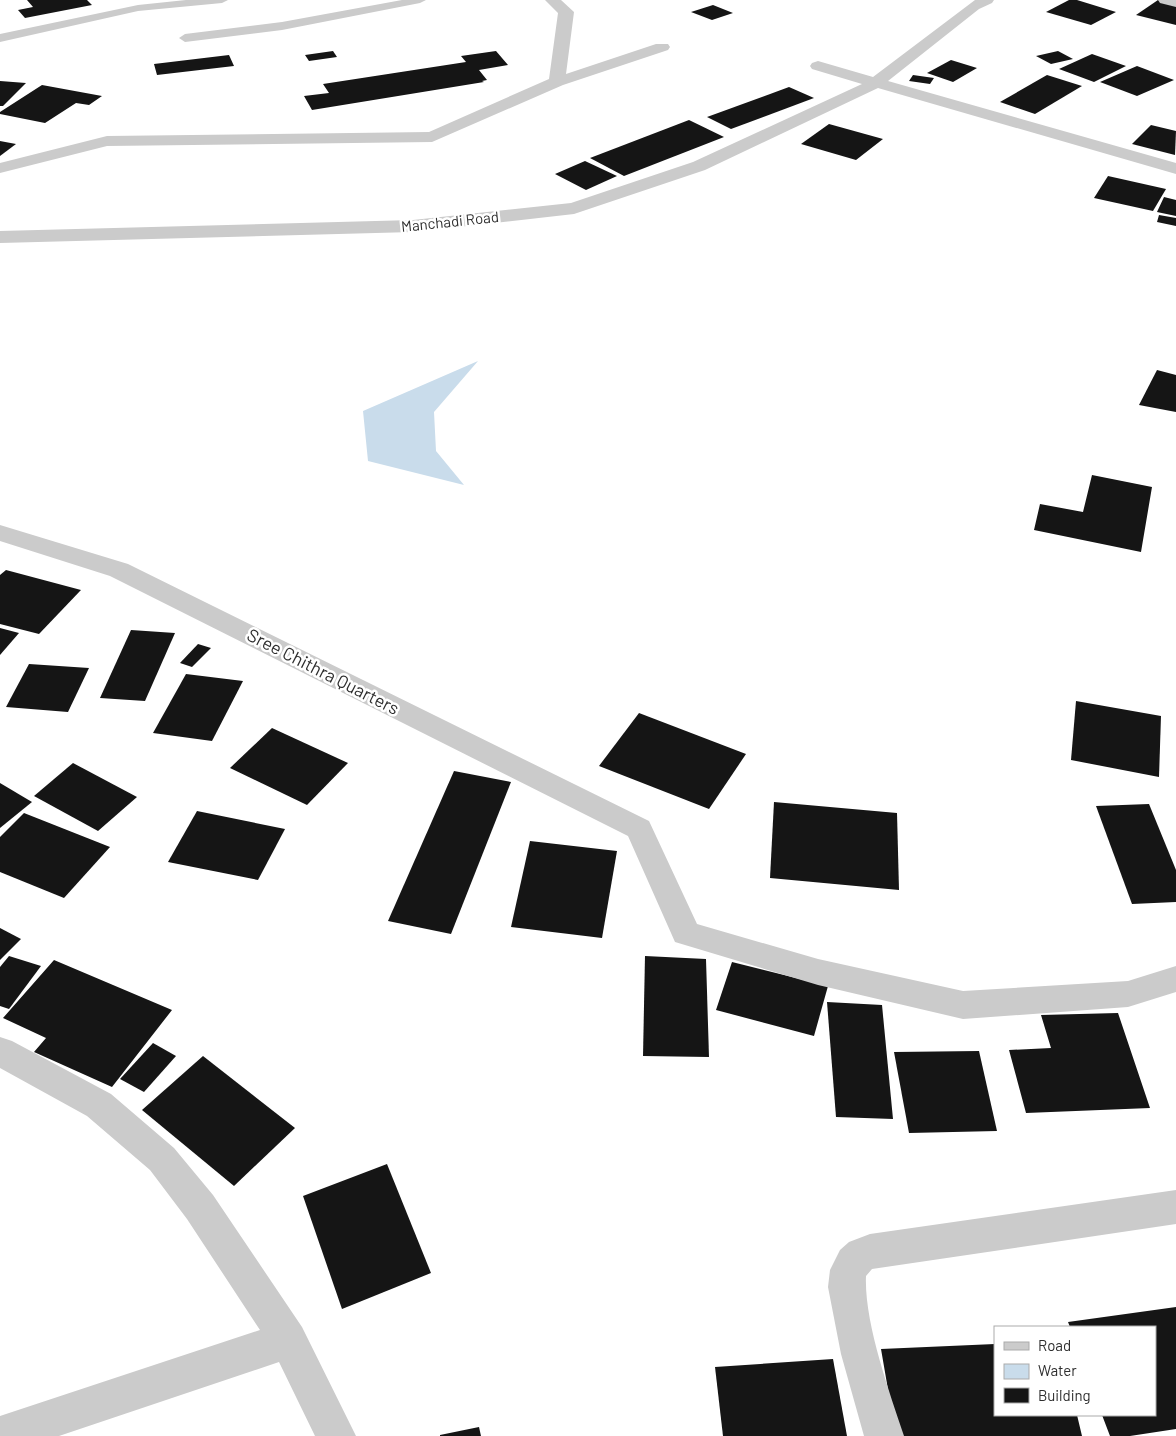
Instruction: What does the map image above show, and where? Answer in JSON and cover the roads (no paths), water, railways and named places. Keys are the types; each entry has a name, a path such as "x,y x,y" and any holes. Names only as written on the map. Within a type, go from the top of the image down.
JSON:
{"street":[{"path":"552,0 566,12 557,82"},
{"name":"Manchadi Road","path":"0,237 413,226 574,208 699,166 874,84 974,6 987,0"},
{"path":"1164,0 1176,3"},
{"path":"0,168 107,141 432,137 557,82 662,47"},
{"path":"818,66 874,84 1176,169"},
{"name":"Sree Chithra Quarters","path":"0,533 118,570 638,830 686,933 818,972 962,1005 1128,994 1176,979"},
{"path":"0,1051 99,1105 162,1159 200,1207 288,1340 336,1436"},
{"path":"884,1436 847,1296 847,1275 855,1259 861,1254 870,1251 1176,1207"},
{"path":"0,1436 288,1340"}],"lane":[{"path":"0,38 138,8 222,0"},
{"path":"185,38 282,26 420,0"}],"water":[{"path":"478,361 434,412 436,451 464,485 368,461 363,411"}]}
